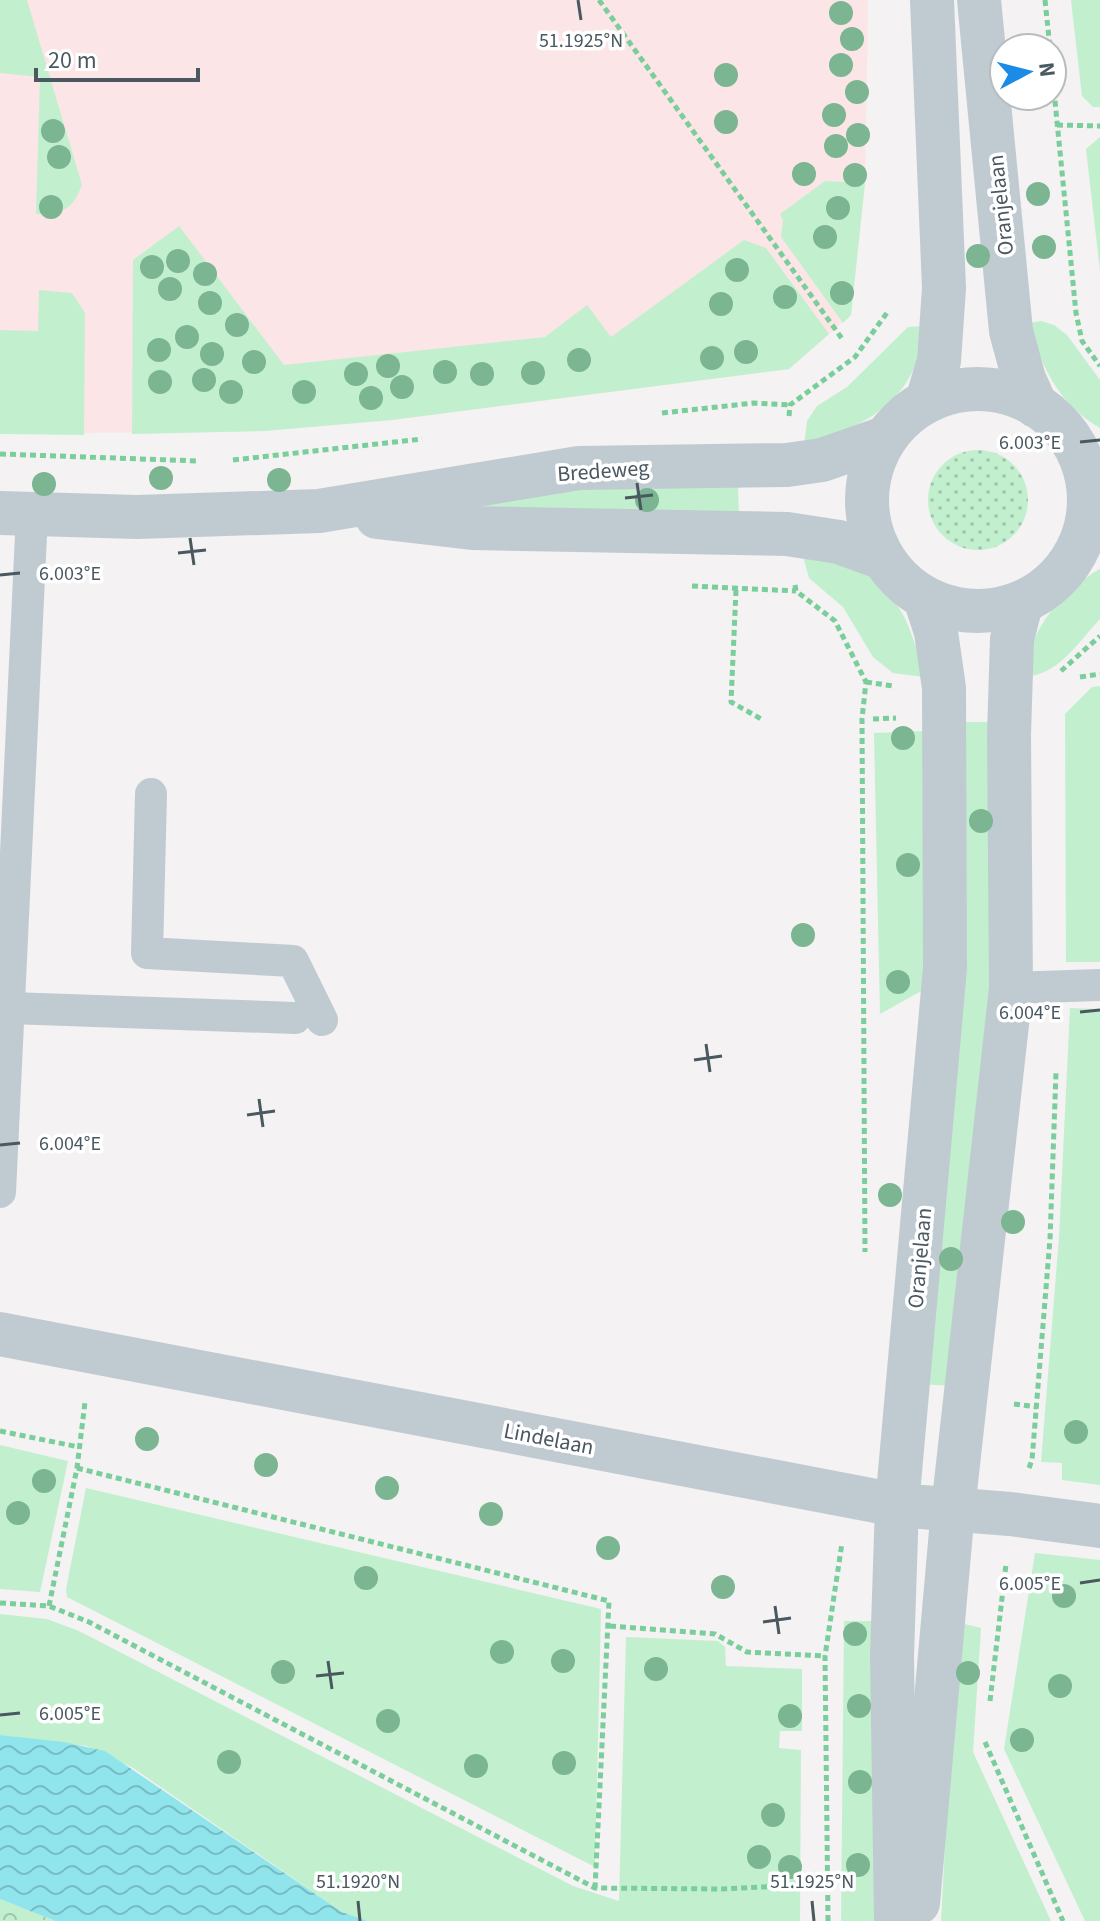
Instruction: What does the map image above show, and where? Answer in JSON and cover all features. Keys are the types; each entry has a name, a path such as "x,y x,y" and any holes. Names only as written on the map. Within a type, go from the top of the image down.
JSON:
{"street":[{"path":"927,401 939,361 944,261 932,0"},
{"name":"Oranjelaan","path":"979,0 1011,331 1024,379 1036,406"},
{"path":"982,389 1010,394 1036,406 1089,453 1090,542 1045,589 1021,604 988,612 955,609 925,598 901,581 883,558 869,519 869,477 885,438 903,417 927,401 954,392 982,389"},
{"name":"Bredeweg","path":"16,514 137,517 319,511 579,468 787,465 822,460 885,438"},
{"name":"Bredeweg","path":"319,511 472,528 787,534 839,542 883,558"},
{"name":"Oranjelaan","path":"896,1921 892,1656 897,1505 945,968 944,688 936,632 925,598"},
{"path":"916,1921 953,1509 1011,988 1009,735 1012,639 1021,604"},
{"name":"Lindelaan","path":"0,1334 897,1505 1010,1514 1100,1526"}],"lane":[{"path":"0,1192 10,1008 16,514"},
{"path":"10,1008 309,1019 293,961 147,953 151,794"},
{"path":"1011,988 1100,985"}],"path":[{"path":"599,0 843,340"},
{"path":"1045,0 1048,32"},
{"path":"1056,112 1082,341 1100,366"},
{"path":"1057,125 1100,126"},
{"path":"657,413 754,403 790,405 855,357 887,316"},
{"path":"788,430 790,405"},
{"path":"217,462 437,438"},
{"path":"0,454 202,461"},
{"path":"793,577 796,591"},
{"path":"763,720 731,702 736,590 796,591 835,621 866,682 862,719 865,1261"},
{"path":"1056,676 1100,636"},
{"path":"1080,677 1100,674"},
{"path":"1010,1514 1032,1460 1050,1239 1056,1065"},
{"path":"49,1606 77,1468 91,1351"},
{"path":"0,1431 79,1447"},
{"path":"77,1468 609,1601 595,1888"},
{"path":"828,1921 825,1656 835,1594"},
{"path":"988,1715 1004,1599"},
{"path":"0,1603 49,1606 89,1622 595,1888 719,1889 829,1884"},
{"path":"610,1626 715,1634 747,1652 825,1656"},
{"path":"987,1729 985,1744 1063,1921"}],"shaded area":[{"path":"0,0 868,0 865,183 851,315 789,369 392,420 264,431 0,434"}],"green space":[{"path":"0,0 27,0 82,185 70,206 60,211 36,214 40,77 0,73"},
{"path":"1071,0 1100,0 1100,107 1093,107 1082,96"},
{"path":"1100,137 1100,271 1086,149"},
{"path":"825,181 865,183 851,315 843,323 781,237 783,220 780,214"},
{"path":"179,226 284,365 545,337 587,305 611,337 744,240 766,248 829,334 789,369 392,420 264,431 132,434 133,260"},
{"path":"39,290 72,293 85,313 84,435 0,434 0,330 38,331"},
{"path":"1041,321 1054,325 1067,335 1100,380 1100,428 1073,407 1046,369 1029,323"},
{"path":"926,326 912,373 886,406 850,428 804,445 807,421 817,406 847,387 908,327"},
{"path":"978,450 997,454 1014,464 1024,481 1028,500 1024,519 1014,536 997,546 978,550 959,546 942,536 932,519 928,500 932,481 942,464 959,454"},
{"path":"566,485 738,485 739,516 449,505"},
{"path":"802,552 856,568 883,587 910,629 923,677 893,673 873,657 843,607 809,578"},
{"path":"1100,569 1100,619 1060,662 1040,674 1029,676 1029,660 1040,628 1061,600"},
{"path":"1100,686 1100,962 1066,962 1065,714 1092,687"},
{"path":"965,722 991,722 991,987 952,1386 922,1384"},
{"path":"924,731 923,990 880,1014 874,733"},
{"path":"1070,1008 1100,1009 1100,1485 1062,1480 1062,1463 1041,1462 1059,1237"},
{"path":"0,1445 68,1461 40,1592 0,1589"},
{"path":"86,1488 601,1609 595,1867 67,1597"},
{"path":"1035,1553 1100,1560 1100,1921 1085,1921 1004,1749"},
{"path":"0,1614 47,1619 79,1631 573,1886 619,1901 626,1637 718,1641 725,1647 726,1666 802,1669 802,1731 780,1731 779,1748 801,1750 800,1921 368,1921 342,1912 133,1768 87,1746 0,1735"},
{"path":"844,1621 875,1621 874,1921 841,1921"},
{"path":"957,1622 981,1628 973,1752 1051,1921 941,1921"},
{"path":"0,1899 55,1921 0,1921"}],"water":[{"path":"0,1735 64,1742 105,1751 342,1912 368,1921 55,1921 0,1899"}]}
